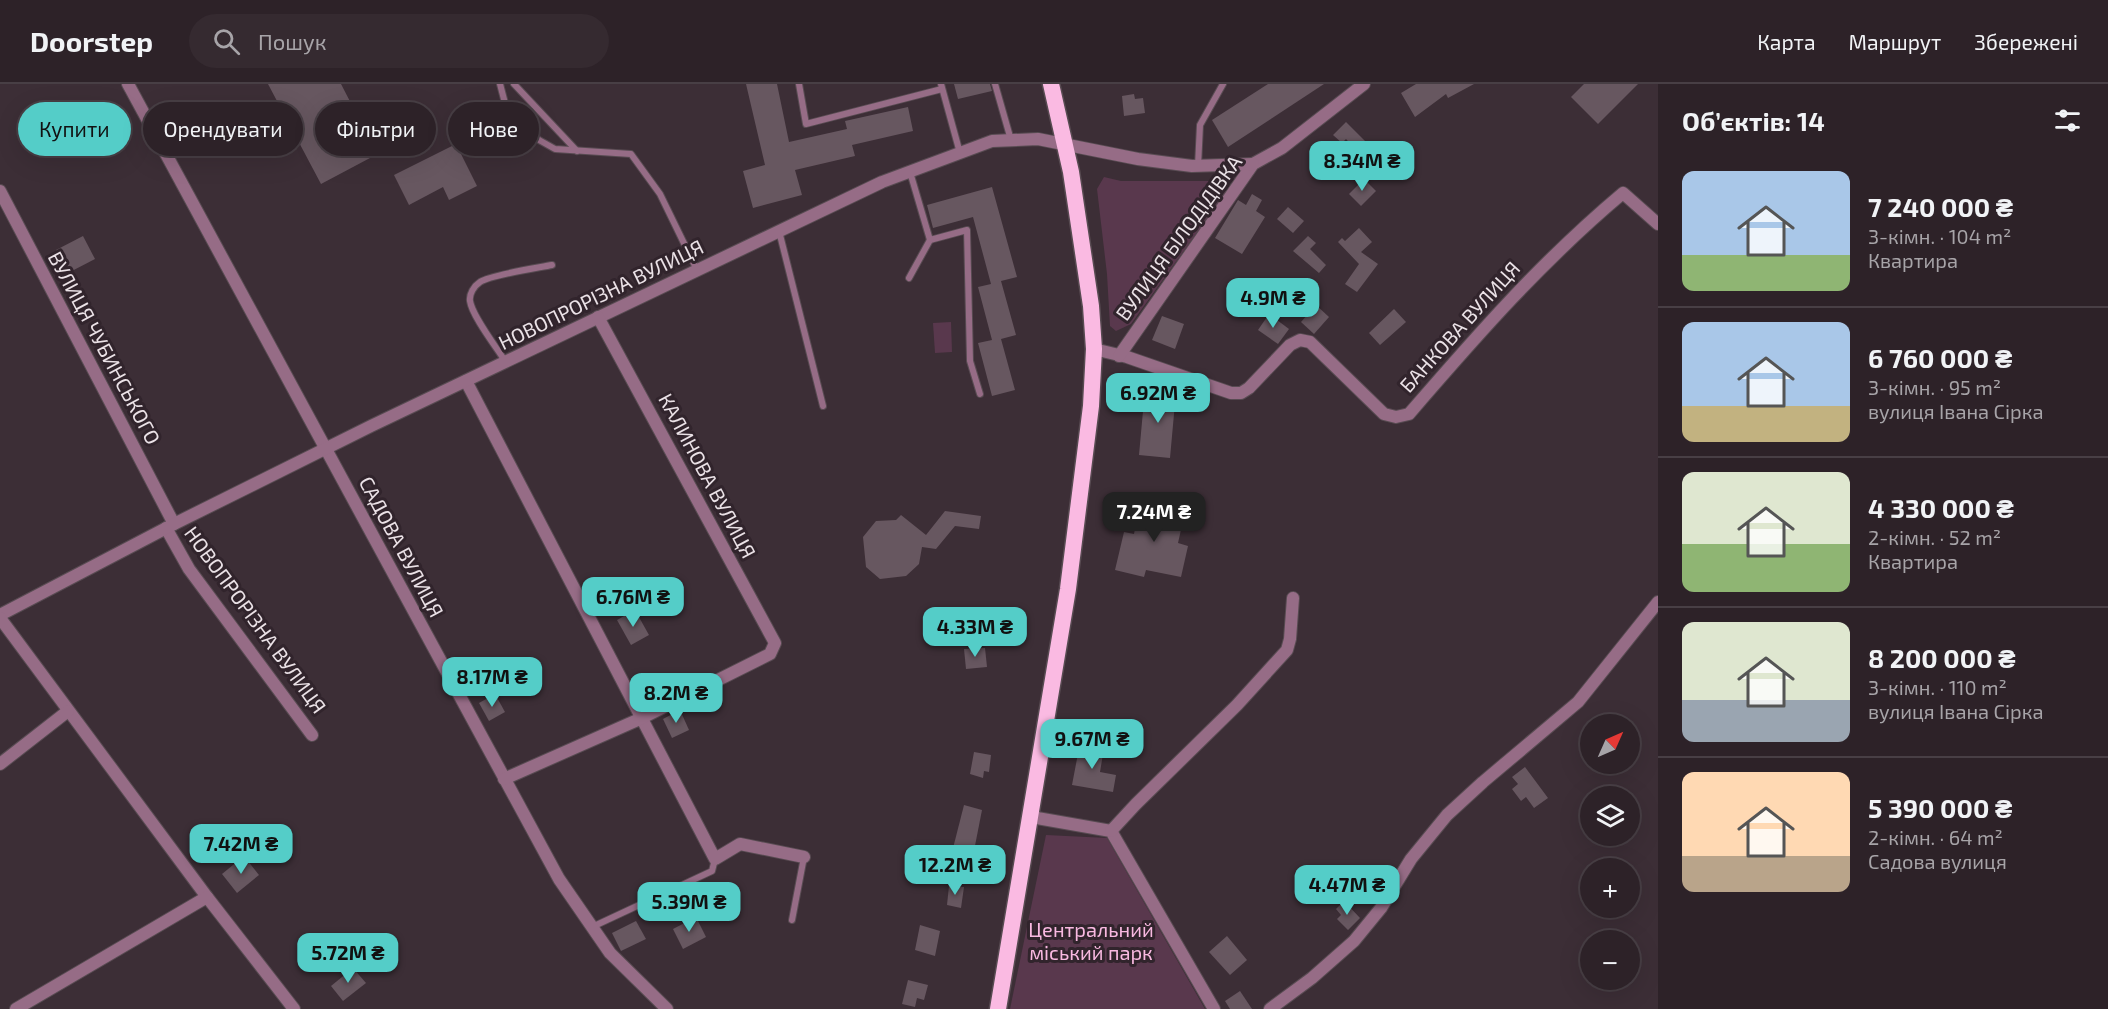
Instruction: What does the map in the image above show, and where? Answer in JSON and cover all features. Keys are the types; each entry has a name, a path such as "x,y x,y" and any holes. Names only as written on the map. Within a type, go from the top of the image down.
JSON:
{"highway":[{"path":"998,1009 1068,589 1091,406 1094,349 1091,306 1081,227 1051,84"}],"street":[{"name":"САДОВА ВУЛИЦЯ","path":"128,84 559,879 610,953 667,1009"},
{"name":"ВУЛИЦЯ БІЛОДІДІВКА","path":"1119,356 1253,164 1282,148 1364,84"},
{"name":"НОВОПРОРІЗНА ВУЛИЦЯ","path":"0,617 170,526 697,270 882,182 992,141 1038,139 1138,159 1198,166 1253,164"},
{"name":"ВУЛИЦЯ ЧУБИНСЬКОГО","path":"0,191 170,526"},
{"name":"БАНКОВА ВУЛИЦЯ","path":"1094,349 1231,393 1241,393 1249,388 1290,345 1300,340 1310,342 1384,414 1396,417 1409,414 1487,323 1539,268 1623,193 1658,224"},
{"name":"КАЛИНОВА ВУЛИЦЯ","path":"598,318 775,644 770,654 642,718"},
{"path":"466,381 715,859 740,844 804,857"},
{"name":"НОВОПРОРІЗНА ВУЛИЦЯ","path":"170,526 189,569 312,735"},
{"path":"1110,831 1237,705 1287,650 1293,598"},
{"path":"1270,1009 1312,978 1354,941 1381,908 1412,859 1447,815 1578,702 1658,602"},
{"path":"0,617 207,897 294,1009"},
{"path":"0,764 68,711"},
{"path":"504,779 642,718"},
{"path":"1030,811 1036,818 1110,831 1214,1009"},
{"path":"16,1009 207,897"}],"lane":[{"path":"500,84 506,107 539,140 555,149 631,154 660,194 697,270"},
{"path":"514,84 578,152"},
{"path":"799,84 806,124 941,86 960,153"},
{"path":"995,84 1011,140"},
{"path":"1198,166 1200,125 1223,84"},
{"path":"909,278 930,240 910,171"},
{"path":"779,231 824,406"},
{"path":"930,240 967,231 970,361 980,394"},
{"path":"506,362 474,311 470,301 472,290 480,282 490,278 552,265"},
{"path":"792,920 804,857"},
{"path":"592,927 712,871 715,859"}],"green space":[{"path":"1104,177 1121,181 1225,181 1227,191 1131,324 1116,331 1110,326 1107,274 1097,189"},
{"path":"951,322 952,352 935,353 933,323"},
{"name":"Центральний міський парк","path":"1046,835 1107,838 1205,1009 1010,1009"}],"building":[{"path":"268,84 341,84 350,102 315,102 315,156 369,156 370,158 321,184 303,150 303,102 278,102"},
{"path":"746,84 777,84 789,142 847,129 845,121 908,107 913,131 852,145 855,156 795,170 802,195 753,208 743,171 765,165"},
{"path":"954,84 990,84 992,91 958,99"},
{"path":"1268,84 1324,84 1228,147 1212,120"},
{"path":"1416,84 1474,84 1448,98 1446,94 1415,117 1401,93"},
{"path":"1584,84 1638,84 1598,124 1571,97"},
{"path":"1134,94 1135,99 1143,98 1145,113 1124,116 1122,96"},
{"path":"1346,122 1365,141 1356,150 1346,139 1342,143 1333,135"},
{"path":"448,148 448,156 462,156 477,186 449,200 443,187 409,205 394,175"},
{"path":"1364,179 1376,191 1361,206 1349,194"},
{"path":"992,187 1017,277 1001,281 1016,335 1001,339 1015,390 992,396 978,343 992,340 978,287 991,284 973,217 933,228 927,205"},
{"path":"1252,194 1262,200 1256,211 1265,217 1242,254 1215,238 1238,200 1246,205"},
{"path":"1288,207 1304,221 1293,233 1277,219"},
{"path":"1359,228 1372,242 1361,252 1378,264 1357,292 1345,284 1359,264 1338,242 1342,238 1345,241"},
{"path":"83,236 95,259 68,273 56,250"},
{"path":"1308,236 1316,243 1310,249 1326,265 1319,273 1293,251"},
{"path":"1316,305 1329,317 1314,334 1301,322"},
{"path":"1394,309 1406,322 1380,345 1369,333"},
{"path":"1269,314 1289,329 1278,344 1258,330"},
{"path":"1162,316 1184,324 1175,349 1152,340"},
{"path":"1145,389 1176,392 1170,458 1139,455"},
{"path":"1140,503 1185,512 1178,543 1188,546 1181,577 1146,570 1144,577 1115,570 1124,532 1134,534"},
{"path":"945,511 981,516 979,529 955,526 936,549 922,547 919,564 906,576 880,579 866,567 863,537 876,521 896,520 901,515 926,535"},
{"path":"635,610 649,635 631,645 617,620"},
{"path":"985,648 987,667 966,669 964,649"},
{"path":"495,694 505,712 489,721 479,703"},
{"path":"680,710 689,730 672,738 663,719"},
{"path":"1080,743 1104,748 1100,772 1116,775 1113,792 1072,785"},
{"path":"974,752 991,755 989,772 984,771 983,778 970,774"},
{"path":"1525,767 1548,798 1534,808 1526,797 1521,801 1512,789 1518,784 1512,777"},
{"path":"964,805 982,810 971,866 950,860"},
{"path":"244,856 259,875 237,893 222,874"},
{"path":"949,886 964,887 961,908 947,905"},
{"path":"1344,901 1360,918 1348,930 1337,919 1341,915 1336,909"},
{"path":"696,917 706,937 683,949 673,929"},
{"path":"636,921 646,939 621,951 612,933"},
{"path":"920,925 940,931 935,956 915,950"},
{"path":"1227,936 1247,960 1230,975 1209,952"},
{"path":"353,968 366,983 343,1001 331,986"},
{"path":"908,980 928,985 924,1000 917,998 915,1007 902,1004"},
{"path":"1240,991 1252,1009 1230,1009 1225,1001"}]}
